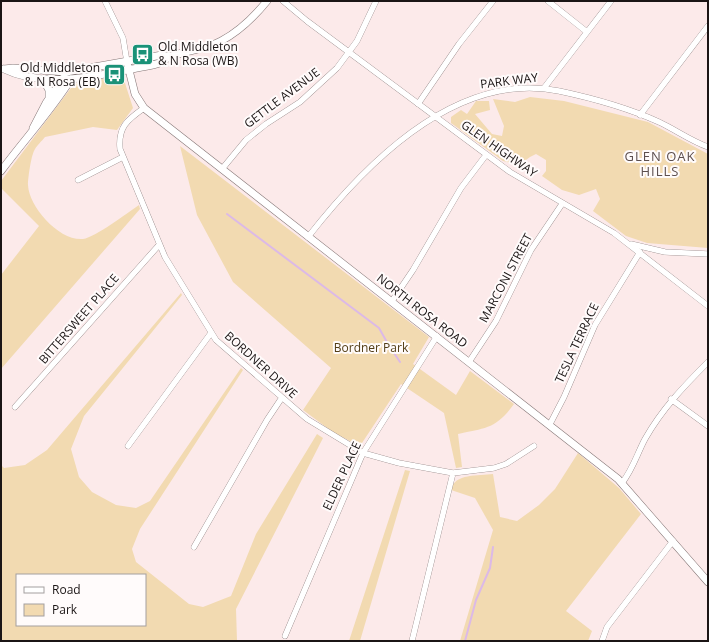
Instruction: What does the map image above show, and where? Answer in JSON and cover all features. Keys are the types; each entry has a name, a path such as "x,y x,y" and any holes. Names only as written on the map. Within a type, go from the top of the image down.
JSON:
{"street":[{"path":"105,1 123,38 128,66"},
{"path":"2,69 13,68 66,72 161,62 170,57 200,50 222,40 246,24 267,1"},
{"name":"GLEN HIGHWAY","path":"283,1 349,53 486,155 516,176 628,243 708,306"},
{"name":"GETTLE AVENUE","path":"222,168 246,140 266,124 300,102 328,78 349,53 376,1"},
{"path":"418,104 458,44 493,1"},
{"path":"548,1 587,32"},
{"path":"544,88 612,1"},
{"path":"640,115 708,26"},
{"path":"2,69 12,73 43,79 63,80 128,66"},
{"name":"NORTH ROSA ROAD","path":"128,66 135,94 144,108 550,424 622,483 708,582"},
{"path":"66,72 71,79"},
{"path":"1,171 32,129 49,97 63,80 66,72"},
{"path":"43,79 49,90 49,97"},
{"path":"32,129 40,123 71,79"},
{"name":"PARK WAY","path":"308,237 335,205 376,162 434,116 463,101 482,94 544,88 575,94 640,115 708,147"},
{"name":"BORDNER DRIVE","path":"144,108 130,118 120,133 120,149 159,245 173,273 216,340 282,399 307,419 363,453 399,464 453,473 494,468 506,464 534,446"},
{"path":"392,302 414,270 461,188 486,155"},
{"path":"78,180 123,157"},
{"name":"MARCONI STREET","path":"469,362 496,321 531,250 562,204"},
{"path":"628,243 665,252 708,254"},
{"name":"BITTERSWEET PLACE","path":"15,407 159,245"},
{"name":"TESLA TERRACE","path":"550,424 564,397 595,325 640,252"},
{"path":"128,446 197,349 211,332"},
{"name":"ELDER PLACE","path":"285,636 363,453 437,336"},
{"path":"622,483 634,465 645,440 671,399 708,362"},
{"path":"194,548 263,427 282,399"},
{"path":"671,399 708,426"},
{"path":"412,641 453,473"},
{"path":"602,641 607,627 673,541"}],"green space":[{"path":"119,76 124,80 133,108 117,130 93,127 45,137 36,147 33,154 28,185 34,203 47,221 55,229 74,238 83,239 96,234 139,205 140,209 1,369 1,275 39,226 1,188 1,181 74,84"},
{"path":"530,97 564,101 648,122 708,154 708,248 647,243 626,236 593,211 600,199 596,189 579,195 562,190 542,176 546,171 546,160 536,154 519,165 503,161 451,123 451,117 461,110 467,114 476,101 489,101 490,110 475,114 492,134 502,136 504,126 493,99 515,102"},
{"name":"Bordner Park","path":"180,146 429,337 413,364 456,395 470,371 514,404 496,423 490,426 458,434 462,467 456,468 444,413 401,384 360,446 334,433 303,410 331,368 233,282 197,215"},
{"path":"181,293 182,295 84,416 71,449 79,477 92,492 116,505 136,508 150,501 241,368 243,370 140,529 132,549 136,562 189,604 203,607 231,596 256,534 317,434 323,438 236,609 237,641 1,641 1,465 4,468 25,465 47,450"},
{"path":"578,453 619,488 641,514 566,611 592,631 588,641 460,641 493,530 475,498 451,490 453,485 462,478 468,476 493,474 500,517 517,521 539,505 555,489"},
{"path":"405,470 410,471 360,641 349,641"}],"waterway":[{"path":"227,214 379,328 400,362"},
{"path":"465,641 476,600 490,568 493,547"}],"place":[{"name":"Old Middleton & N Rosa (WB)","path":"143,54"},
{"name":"Old Middleton & N Rosa (EB)","path":"115,75"}],"district":[{"name":"GLEN OAK HILLS","path":"660,164"}]}
